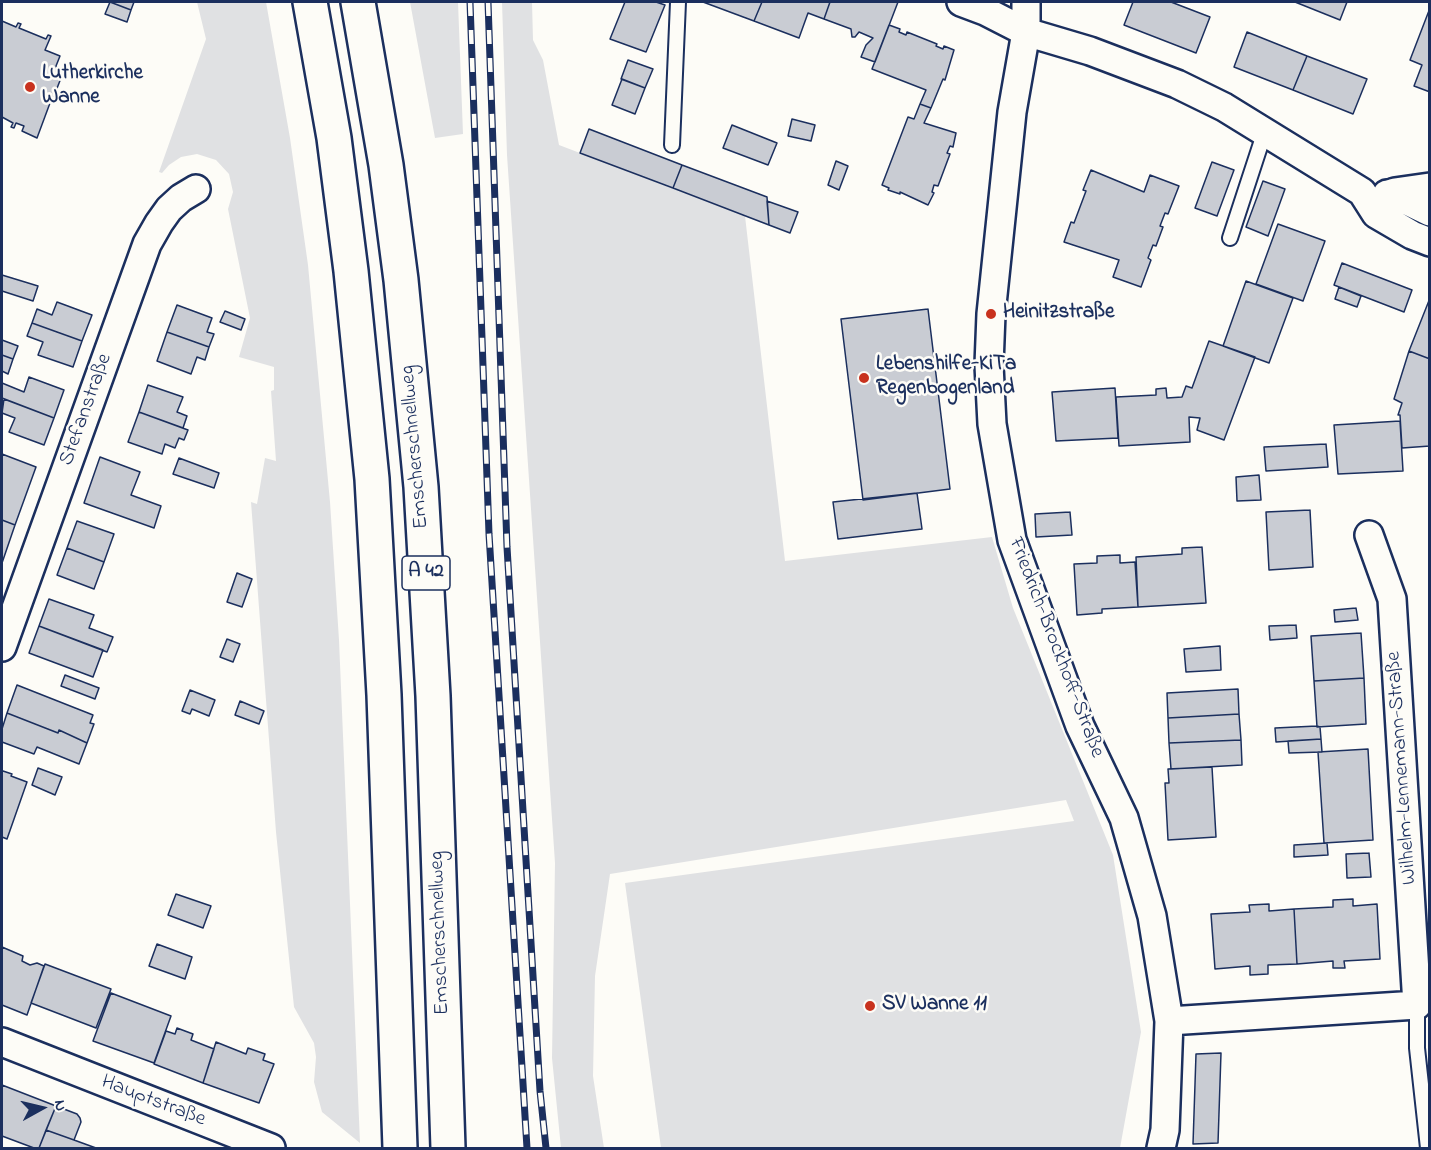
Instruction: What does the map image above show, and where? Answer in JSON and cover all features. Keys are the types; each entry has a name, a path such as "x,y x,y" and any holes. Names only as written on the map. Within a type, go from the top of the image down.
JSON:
{"main road":[{"name":"A 42","path":"310,2 334,138 349,249 372,479 384,695 400,1149"},
{"name":"Emscherschnellweg","path":"358,2 386,165 401,280 421,487 433,696 448,1149"},
{"path":"1395,195 1430,190"}],"street":[{"path":"961,2 985,11 1026,32 1090,51 1177,84 1224,107 1362,192 1376,214 1412,235 1430,242"},
{"name":"Friedrich-Brockhoff-Straße","path":"1026,2 1026,32 1012,112 991,314 989,365 992,424 1012,540 1080,726 1124,818 1152,916 1169,1021 1165,1130 1161,1149"},
{"name":"Stefanstraße","path":"2,647 147,244 169,209 196,189"},
{"path":"1362,192 1395,195 1430,212"},
{"name":"Wilhelm-Lennemann-Straße","path":"1369,535 1392,599 1417,1005"},
{"path":"1169,1021 1417,1005"},
{"name":"Hauptstraße","path":"2,1042 271,1149"}],"lane":[{"path":"672,145 678,2"},
{"path":"1230,237 1265,131"},
{"name":"Wilhelm-Lennemann-Straße","path":"1417,1005 1417,1048 1428,1149"}],"shaded area":[{"path":"197,2 266,2 290,138 308,265 330,502 339,640 360,1143 322,1112 314,1082 316,1057 314,1043 294,1007 276,832 251,502 257,504 265,458 276,461 271,391 274,390 274,367 239,357 250,318 228,209 233,192 229,174 216,160 197,154 181,157 162,173 159,172 206,39"},
{"path":"410,2 458,2 463,134 435,138"},
{"path":"502,2 532,2 533,40 543,60 559,145 745,216 785,561 992,537 1013,608 1113,855 1141,1032 1120,1148 661,1148 625,883 1074,821 1066,800 610,874 595,976 593,1076 604,1148 561,1148 552,1058 555,863 507,155"}],"building":[{"path":"110,2 134,2 131,10"},
{"path":"110,2 131,10 127,22 105,14"},
{"path":"625,2 656,2 665,5 646,52 610,39"},
{"path":"703,2 762,2 754,21"},
{"path":"762,2 830,2 824,19 808,13 799,38 754,21"},
{"path":"830,2 898,2 875,62 861,57 866,45 873,38 859,32 852,37 851,29 824,19"},
{"path":"1133,2 1171,2 1210,17 1196,53 1124,25"},
{"path":"1295,2 1347,2 1340,20"},
{"path":"1430,8 1430,92 1414,86 1422,65 1410,60"},
{"name":"Lutherkirche Wanne","path":"2,21 16,27 18,23 21,24 19,28 46,39 48,35 51,36 45,50 60,56 56,66 61,78 54,96 45,101 50,103 37,138 22,131 24,126 16,123 14,128 11,127 13,123 2,117"},
{"path":"889,25 900,29 899,32 906,35 907,32 937,44 936,46 943,49 944,46 954,50 945,80 943,79 931,108 920,104 926,90 872,69"},
{"path":"1247,32 1307,56 1293,90 1234,67"},
{"path":"1307,56 1367,79 1353,114 1293,90"},
{"path":"628,60 653,69 645,88 621,79"},
{"path":"622,79 645,88 635,114 612,105"},
{"path":"920,104 931,108 924,123 956,133 953,147 950,146 947,153 950,154 938,186 934,185 932,192 934,193 928,205 900,192 900,194 888,190 889,188 882,185 908,117 914,119"},
{"path":"792,119 815,125 811,141 788,136"},
{"path":"732,125 777,143 768,165 723,148"},
{"path":"589,129 682,165 673,188 580,153"},
{"path":"836,161 848,166 839,190 828,185"},
{"path":"1212,162 1234,170 1217,216 1195,208"},
{"path":"682,165 767,197 769,225 673,188"},
{"path":"1091,170 1144,192 1150,175 1179,186 1168,214 1165,213 1160,226 1163,227 1156,246 1153,245 1148,258 1151,260 1141,287 1113,277 1119,260 1064,242 1086,191 1083,190"},
{"path":"1263,181 1285,189 1268,236 1246,227"},
{"path":"767,201 798,212 790,233 769,225"},
{"path":"1278,224 1325,241 1303,301 1256,284"},
{"path":"1342,263 1412,290 1404,312 1334,285"},
{"path":"2,275 38,286 33,301 2,291"},
{"path":"1246,281 1293,298 1269,363 1223,346"},
{"path":"1339,287 1361,296 1357,307 1335,299"},
{"path":"1430,298 1430,359 1409,351"},
{"path":"57,302 92,315 82,341 32,323 37,309 52,315"},
{"path":"177,305 212,318 207,332 214,334 209,347 167,332"},
{"path":"928,309 950,489 863,500 841,319"},
{"path":"225,311 245,319 241,330 220,322"},
{"path":"32,323 82,341 73,367 38,355 43,342 27,336"},
{"path":"167,332 209,347 205,360 197,357 191,374 157,361"},
{"path":"2,340 18,346 13,359 2,355"},
{"path":"1209,341 1255,357 1224,440 1197,430 1200,418 1189,417 1190,442 1119,446 1116,397 1156,395 1156,389 1166,388 1167,398 1182,397 1186,386 1192,388"},
{"path":"1409,351 1430,359 1430,446 1402,448 1400,415 1398,415 1402,403 1394,399"},
{"path":"2,355 13,359 8,374 2,371"},
{"path":"29,377 64,390 54,418 2,398 2,383 24,392"},
{"path":"148,385 183,397 177,412 187,416 183,428 139,412"},
{"path":"1115,388 1118,438 1056,441 1052,392"},
{"path":"4,399 54,418 44,445 9,432 15,418 2,413"},
{"path":"139,412 188,430 184,440 179,438 175,448 165,444 162,454 128,442"},
{"path":"1400,421 1403,471 1338,474 1334,425"},
{"path":"1326,444 1328,467 1266,471 1264,447"},
{"path":"2,454 36,467 15,525 2,520"},
{"path":"100,457 140,472 131,495 161,506 154,528 84,503"},
{"path":"179,458 219,473 214,488 173,474"},
{"path":"1259,475 1261,500 1237,501 1236,477"},
{"path":"917,493 922,529 838,539 833,502"},
{"path":"1310,510 1313,567 1269,570 1266,512"},
{"path":"1070,512 1072,535 1036,537 1035,514"},
{"path":"2,520 15,525 2,563"},
{"path":"77,521 114,534 104,562 67,548"},
{"path":"1202,547 1206,603 1138,607 1136,557 1182,554 1182,548"},
{"path":"67,548 104,562 94,589 57,575"},
{"path":"1120,555 1120,563 1135,562 1138,607 1102,609 1102,613 1077,615 1074,564 1097,563 1097,556"},
{"path":"237,573 252,579 242,607 227,602"},
{"path":"49,599 94,615 89,628 113,637 107,652 39,626"},
{"path":"1356,608 1358,620 1335,622 1334,610"},
{"path":"1296,625 1297,638 1270,640 1269,626"},
{"path":"39,626 103,650 93,677 29,653"},
{"path":"1361,633 1364,678 1314,681 1311,636"},
{"path":"227,639 240,644 233,662 220,657"},
{"path":"1220,646 1221,670 1186,672 1184,649"},
{"path":"65,675 99,688 95,699 61,686"},
{"path":"1364,678 1366,724 1317,727 1314,681"},
{"path":"17,685 93,715 90,723 94,724 87,743 59,730 58,733 7,713"},
{"path":"1238,689 1239,714 1168,718 1167,693"},
{"path":"190,690 215,700 209,716 192,709 190,714 182,711"},
{"path":"240,701 264,711 259,724 235,715"},
{"path":"7,713 58,733 59,730 87,743 79,764 37,747 34,754 2,742 2,729"},
{"path":"1239,714 1241,740 1169,743 1168,718"},
{"path":"1320,727 1321,739 1276,742 1275,728"},
{"path":"1321,739 1322,752 1289,753 1288,741"},
{"path":"1241,740 1242,765 1171,769 1169,743"},
{"path":"1368,749 1373,840 1324,843 1318,752"},
{"path":"1212,767 1216,837 1168,840 1165,783 1169,783 1168,769"},
{"path":"38,768 62,777 55,795 32,785"},
{"path":"3,771 27,782 7,839 2,837"},
{"path":"1327,843 1328,855 1294,857 1294,845"},
{"path":"1369,853 1371,877 1347,878 1346,854"},
{"path":"176,894 211,906 203,928 168,915"},
{"path":"1353,899 1353,906 1377,904 1380,959 1344,961 1345,968 1333,968 1333,961 1297,964 1294,909 1333,907 1333,900"},
{"path":"1269,904 1269,911 1294,909 1297,964 1268,965 1268,974 1250,975 1250,966 1215,969 1211,914 1250,912 1249,905"},
{"path":"157,944 192,957 185,979 149,966"},
{"path":"2,947 23,956 22,961 30,965 37,963 44,966 27,1015 2,1005"},
{"path":"45,964 111,989 96,1028 31,1003"},
{"path":"111,993 171,1016 154,1063 93,1041"},
{"path":"177,1028 193,1034 191,1040 214,1049 203,1083 154,1064 166,1031 175,1034"},
{"path":"216,1042 246,1054 248,1048 265,1054 263,1060 274,1064 259,1103 203,1083"},
{"path":"1221,1053 1218,1143 1193,1144 1196,1054"},
{"path":"2,1085 56,1106 39,1148 2,1136"},
{"path":"56,1106 77,1114 80,1118 81,1122 74,1140 46,1130"},
{"path":"46,1130 74,1140 96,1148 39,1148"}],"railway":[{"path":"470,2 489,534 527,1148"},
{"path":"488,2 507,547 540,1091 546,1148"}],"place":[{"name":"Lutherkirche Wanne","path":"30,87"},
{"name":"Heinitzstraße","path":"991,314"},
{"name":"Lebenshilfe-KiTa Regenbogenland","path":"864,378"},
{"name":"SV Wanne 11","path":"870,1006"}]}
